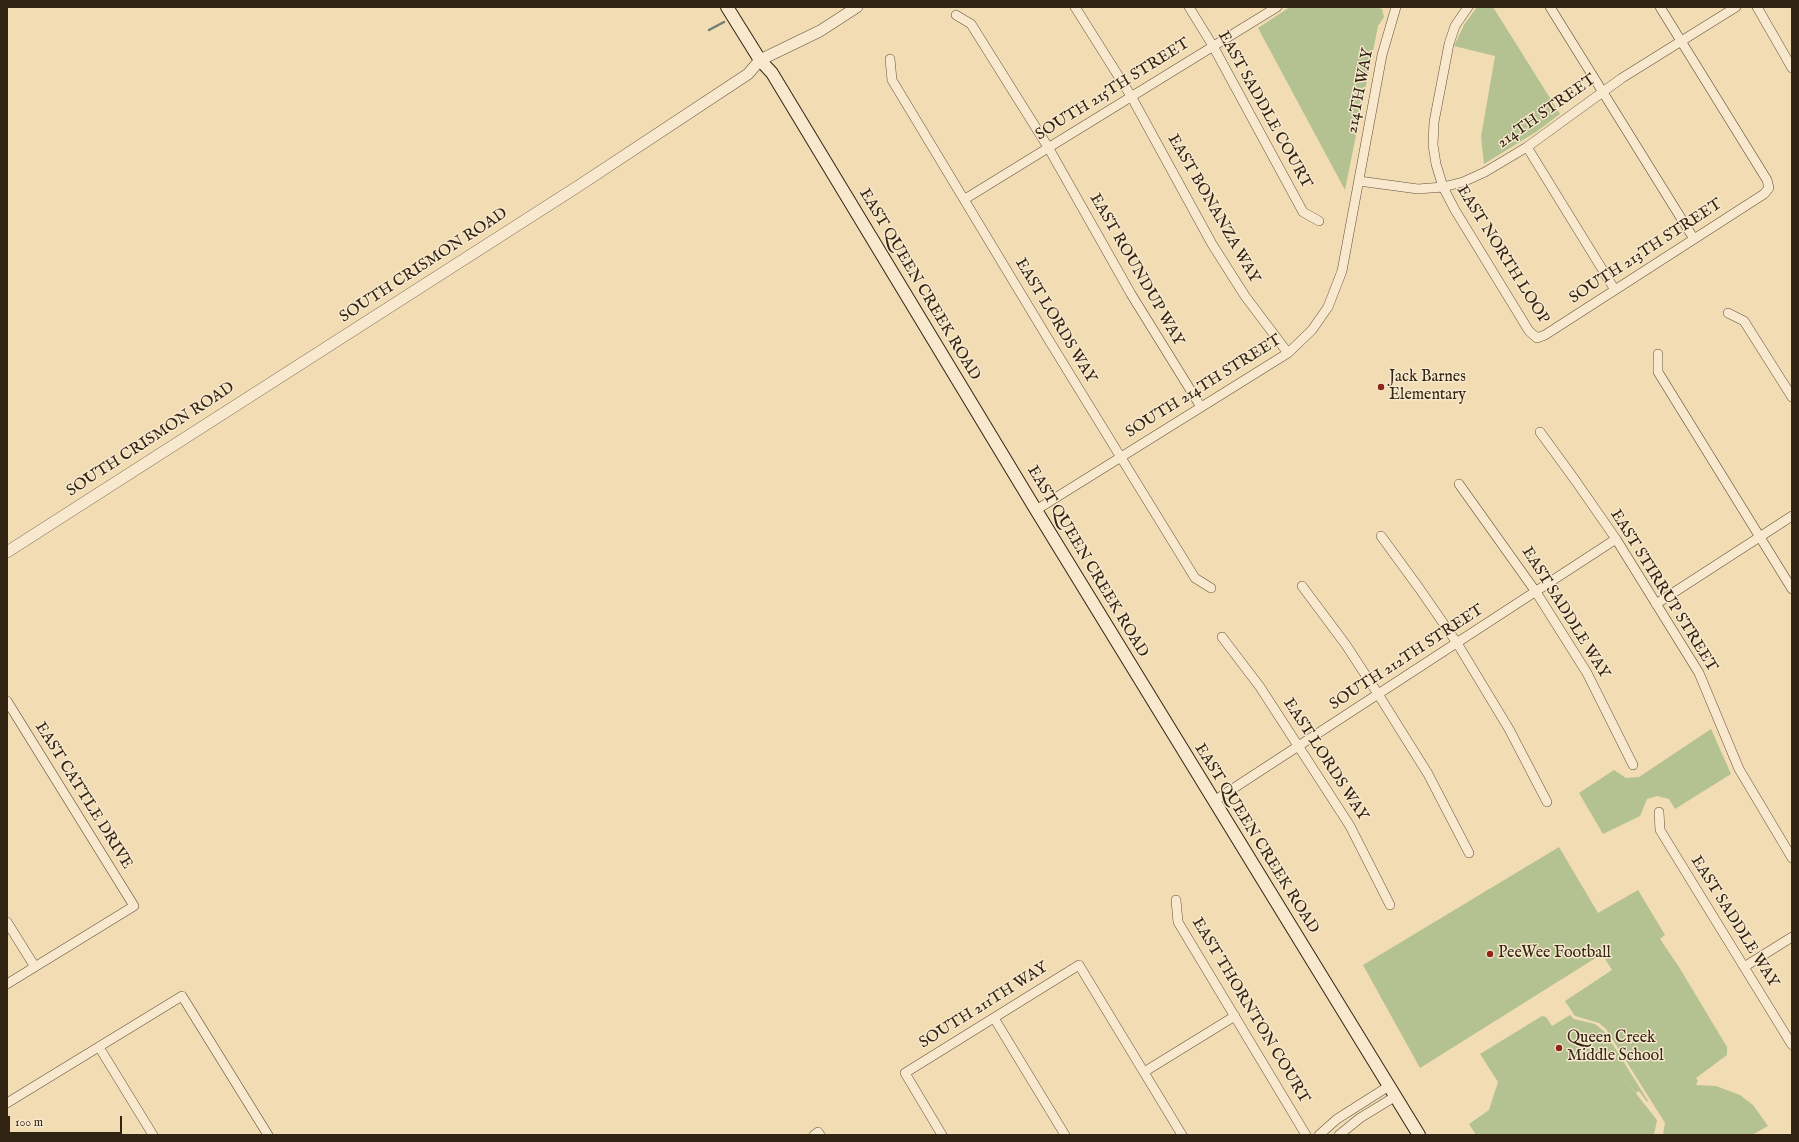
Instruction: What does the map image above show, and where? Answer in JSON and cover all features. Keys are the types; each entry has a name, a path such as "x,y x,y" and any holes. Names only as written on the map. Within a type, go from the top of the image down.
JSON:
{"main road":[{"name":"EAST QUEEN CREEK ROAD","path":"727,7 760,60 772,73 1036,510 1419,1135"}],"street":[{"name":"SOUTH CRISMON ROAD","path":"7,552 580,185 748,74 760,60 820,30 856,7"},
{"name":"EAST BONANZA WAY","path":"1075,7 1131,96 1212,244 1245,296 1288,353"},
{"name":"EAST SADDLE COURT","path":"1189,7 1213,46 1303,212 1319,221"},
{"name":"SOUTH 215TH STREET","path":"965,199 1277,7"},
{"name":"214TH WAY","path":"1360,180 1382,56 1395,7"},
{"name":"EAST NORTH LOOP","path":"1468,7 1455,26 1449,44 1434,122 1433,145 1436,164 1443,187 1459,217 1529,331 1537,338"},
{"path":"1550,7 1694,239"},
{"path":"1660,7 1681,41"},
{"name":"214TH STREET","path":"1360,180 1418,189 1443,187 1463,182 1485,172 1527,147 1602,91 1736,7"},
{"path":"1757,7 1792,68"},
{"name":"EAST ROUNDUP WAY","path":"956,15 971,24 1048,147 1131,294 1201,408"},
{"name":"SOUTH 213TH STREET","path":"1537,338 1545,335 1764,194 1769,188 1767,180 1681,41"},
{"name":"EAST LORDS WAY","path":"890,59 892,80 1121,458 1195,578 1211,588"},
{"path":"1527,147 1615,290"},
{"name":"SOUTH 214TH STREET","path":"1036,510 1288,353 1312,330 1331,300 1342,272 1360,180"},
{"path":"1728,313 1744,320 1792,397"},
{"path":"1658,354 1658,372 1792,589"},
{"name":"EAST STIRRUP STREET","path":"1540,432 1616,539 1699,673 1739,769 1792,858"},
{"name":"EAST SADDLE WAY","path":"1459,484 1498,536 1536,592 1587,673 1633,764"},
{"path":"1656,604 1792,516"},
{"path":"1381,536 1457,643 1510,729 1547,802"},
{"name":"SOUTH 212TH STREET","path":"1214,800 1616,539"},
{"path":"1302,586 1378,694 1428,774 1469,853"},
{"name":"EAST LORDS WAY","path":"1222,637 1260,687 1350,826 1390,905"},
{"name":"EAST CATTLE DRIVE","path":"7,701 134,906 35,967"},
{"name":"EAST SADDLE WAY","path":"1659,812 1660,830 1792,1045"},
{"name":"EAST THORNTON COURT","path":"1176,900 1178,922 1306,1135"},
{"path":"7,922 35,967 7,984"},
{"path":"1744,967 1792,937"},
{"name":"SOUTH 211TH WAY","path":"942,1135 905,1073 1079,965 1144,1072"},
{"path":"9,1099 99,1047 182,996 268,1135"},
{"path":"1182,1135 1144,1072 1235,1016"},
{"path":"994,1018 1065,1135"},
{"path":"99,1047 152,1135"},
{"path":"1319,1135 1337,1119 1389,1086"},
{"path":"1339,1135 1360,1118 1396,1096"}],"green space":[{"path":"1290,7 1376,7 1382,9 1384,17 1378,26 1345,190 1258,28"},
{"path":"1477,7 1493,7 1560,114 1536,132 1484,164 1481,137 1495,56 1454,46 1464,25"},
{"path":"1711,729 1731,774 1675,809 1669,799 1657,796 1647,799 1640,816 1603,834 1579,793 1614,770 1626,778 1639,777"},
{"path":"1559,847 1598,913 1638,890 1665,935 1660,939 1679,967 1727,1047 1727,1055 1696,1078 1698,1081 1696,1085 1716,1086 1740,1095 1753,1105 1768,1126 1752,1135 1663,1135 1665,1123 1606,1029 1599,1023 1575,1016 1565,1001 1612,970 1602,954 1420,1068 1363,965"},
{"path":"1570,1015 1574,1019 1595,1024 1605,1032 1648,1101 1647,1102 1639,1091 1636,1093 1623,1077 1657,1120 1654,1135 1476,1135 1469,1124 1489,1110 1498,1082 1480,1054 1542,1016 1546,1017 1552,1026"}],"waterway":[{"path":"709,30 724,22"}],"place":[{"name":"Jack Barnes Elementary","path":"1381,387"},
{"name":"PeeWee Football","path":"1490,954"},
{"name":"Queen Creek Middle School","path":"1559,1048"}]}
